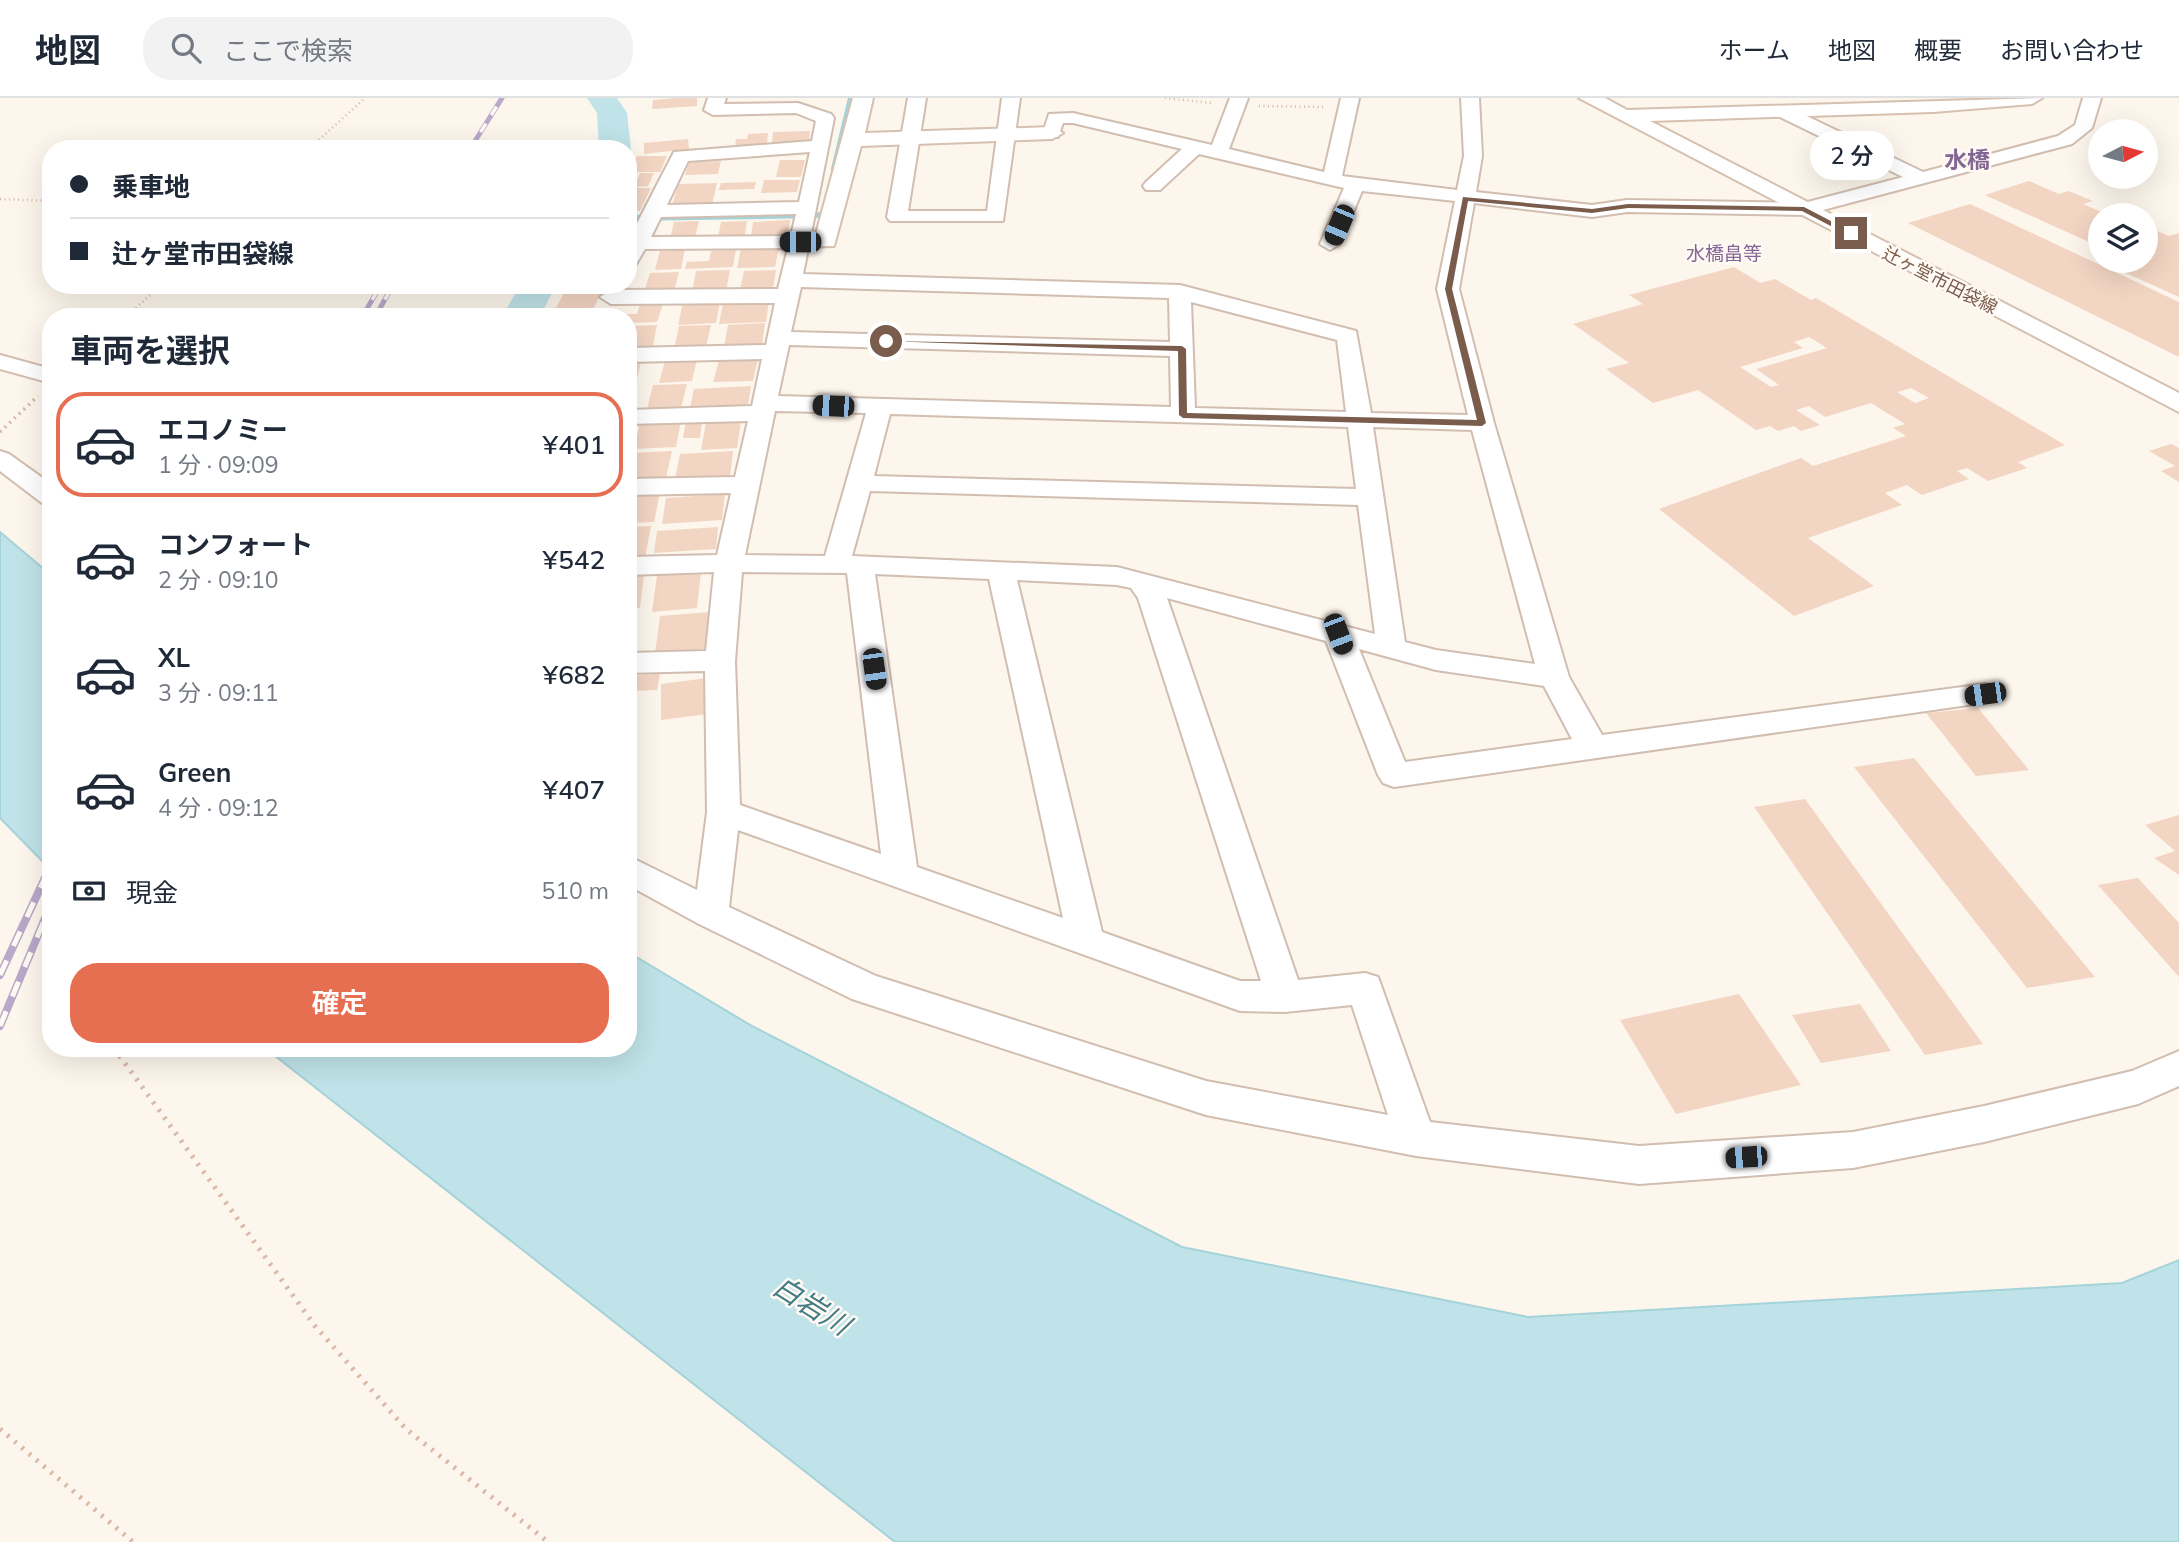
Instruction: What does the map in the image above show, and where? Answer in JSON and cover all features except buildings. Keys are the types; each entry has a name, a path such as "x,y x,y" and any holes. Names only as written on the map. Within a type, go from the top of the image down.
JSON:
{"street":[{"path":"711,914 724,812 720,661 729,563 825,118 798,108 713,110 717,98"},
{"path":"637,253 826,241 863,98"},
{"path":"917,98 897,217 996,217 1011,98"},
{"path":"1218,153 1239,98"},
{"path":"1332,180 1350,98"},
{"path":"1470,98 1473,156 1448,289 1482,423 1554,677 1593,748"},
{"name":"辻ヶ堂市田袋線","path":"1589,98 2179,404"},
{"path":"1624,116 1933,106 2032,98"},
{"path":"852,140 1052,133 1055,118 1073,118 1332,180 1465,199 1592,211 1628,206 1804,209 2065,140 2083,128 2092,98"},
{"path":"1782,111 1923,178"},
{"path":"637,245 681,156 821,146"},
{"path":"1153,186 1194,148"},
{"path":"1330,244 1355,184"},
{"path":"654,211 807,208"},
{"path":"610,300 790,288 1181,292 1348,335 1391,647"},
{"path":"1181,292 1183,415"},
{"path":"637,354 776,345 1182,349"},
{"path":"0,362 42,383"},
{"path":"637,416 762,408 880,407 1482,423"},
{"path":"880,407 859,483 848,565 901,877"},
{"path":"0,459 42,490"},
{"path":"859,483 1370,497"},
{"path":"637,487 746,485"},
{"path":"637,566 729,563 848,565 1117,576 1436,660 1554,677"},
{"path":"1001,571 1086,940"},
{"path":"1139,580 1152,597 1285,997"},
{"path":"1338,634 1394,775 1985,694"},
{"path":"637,663 720,661"},
{"path":"724,812 1240,996 1285,997 1365,988 1416,1138"},
{"path":"637,874 711,914 865,988 1206,1098 1416,1138 1639,1165 1853,1150 1984,1124 2138,1087 2179,1068"}],"path":[{"path":"319,140 365,98"},
{"path":"0,198 42,200"},
{"path":"136,308 151,294"},
{"path":"0,432 42,389"},
{"path":"121,1057 324,1336 406,1429 548,1542"},
{"path":"0,1429 133,1542"}],"water":[{"path":"0,532 42,567 42,861 0,818"},
{"name":"白岩川","path":"637,957 752,1026 1182,1247 1528,1317 2122,1283 2179,1260 2179,1542 895,1542 276,1057 637,1057"}],"waterway":[{"path":"602,98 612,113 614,140"},
{"path":"834,169 851,98"},
{"path":"637,218 823,215 826,204"},
{"path":"526,308 533,294"}],"railway":[{"path":"476,140 502,98"},
{"path":"367,308 376,294"},
{"path":"380,308 388,294"},
{"path":"0,975 42,884"},
{"path":"0,1026 42,926"}],"district":[{"name":"水橋","path":"1967,159"},
{"name":"水橋畠等","path":"1724,253"}],"route":[{"path":"886,341 1182,349 1183,415 1482,423 1448,289 1465,199 1592,211 1628,206 1804,209 1851,233"}]}
